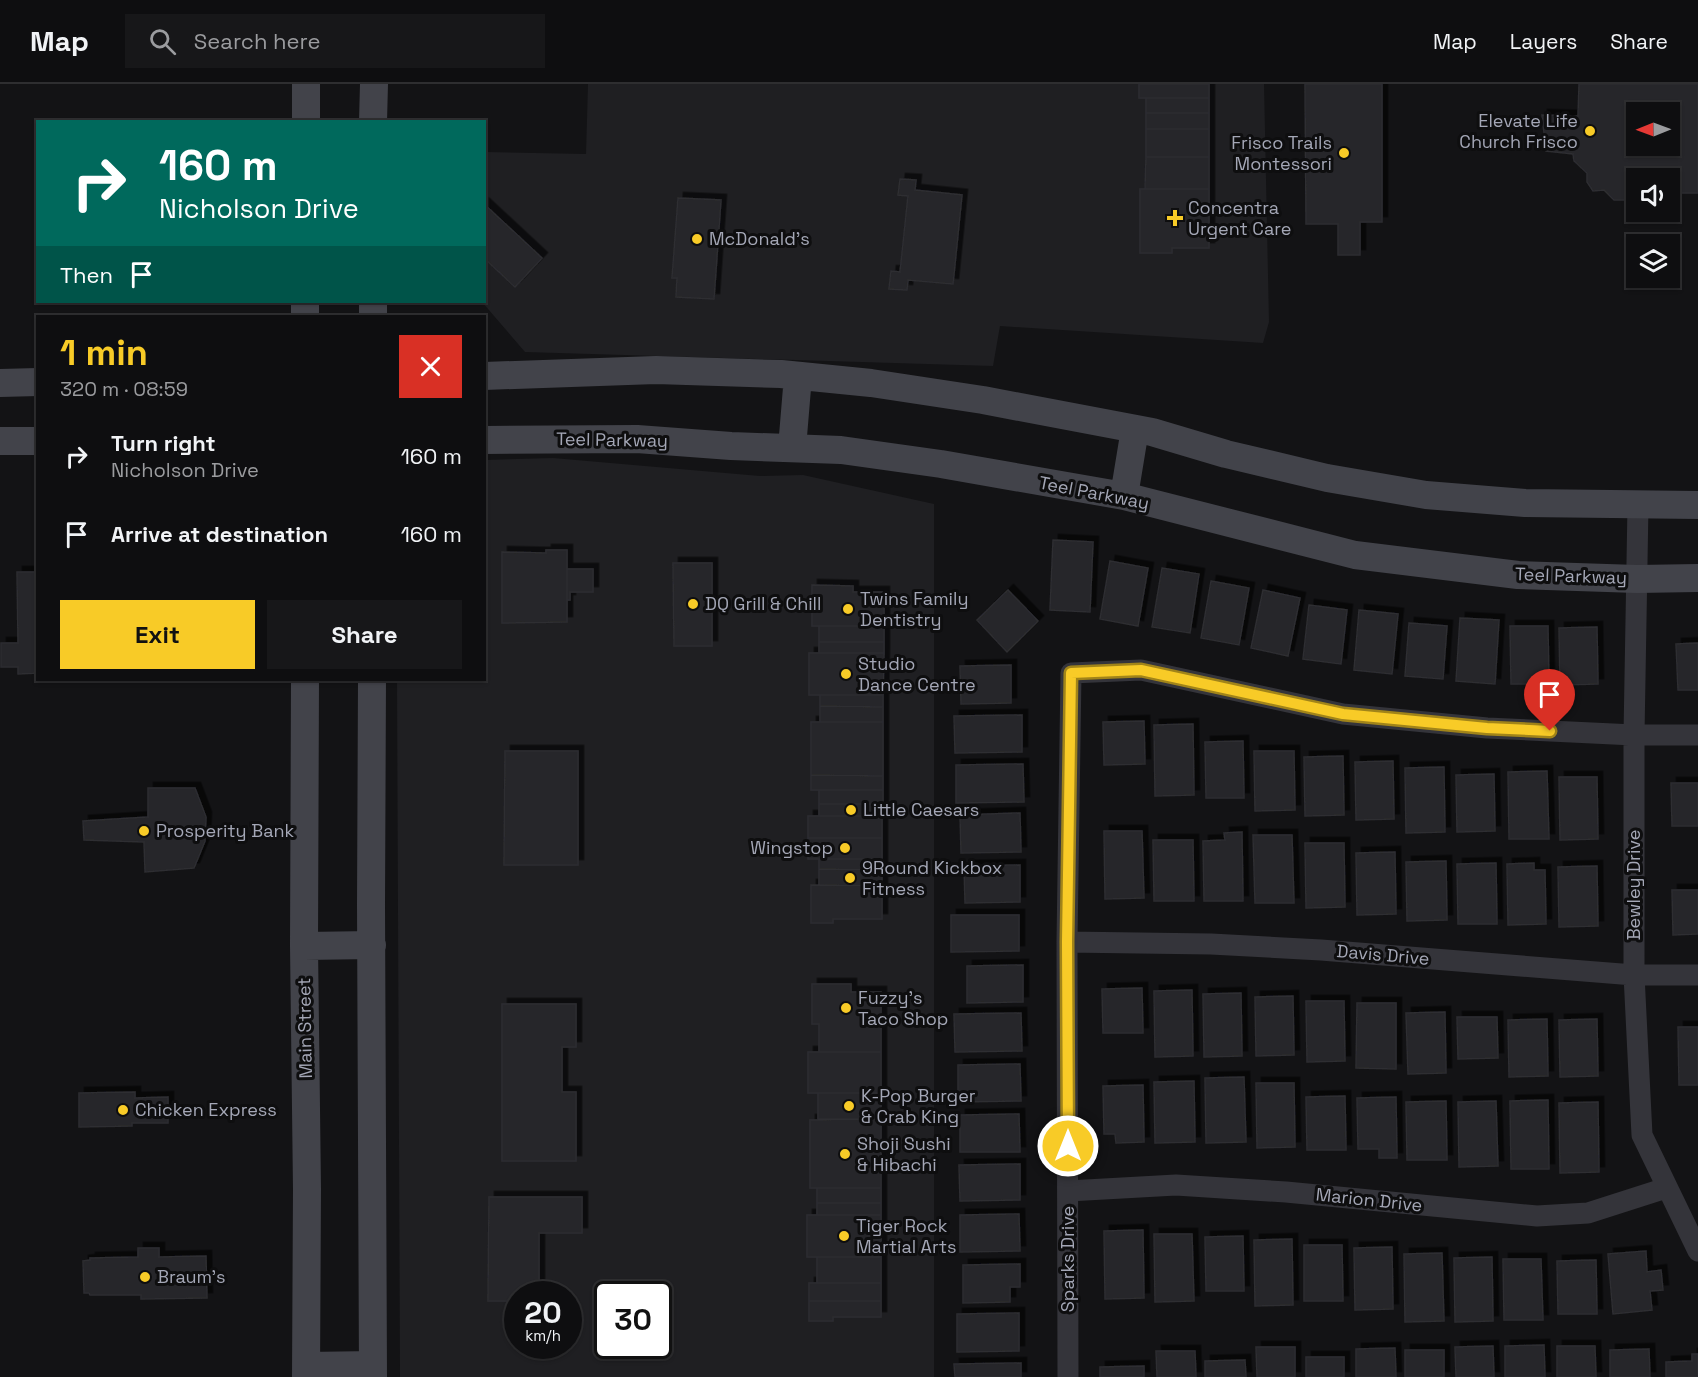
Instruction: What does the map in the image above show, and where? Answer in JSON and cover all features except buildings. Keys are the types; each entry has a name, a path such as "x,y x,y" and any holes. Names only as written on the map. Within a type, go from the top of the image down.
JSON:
{"main road":[{"path":"306,84 306,120"},
{"path":"373,120 374,84"},
{"path":"486,376 656,370 798,376 871,383 983,400 1152,432 1226,454 1327,478 1426,495 1525,503 1698,505"},
{"path":"792,448 798,376"},
{"path":"0,383 36,382"},
{"path":"1124,496 1136,429"},
{"name":"Teel Parkway","path":"486,440 637,439 841,450 1124,496 1354,555 1518,575 1637,579 1698,578"},
{"path":"0,441 36,441"},
{"name":"Main Street","path":"305,681 307,1372"},
{"path":"307,1372 373,1371 372,681"},
{"path":"304,946 372,945"}],"street":[{"name":"Bewley Drive","path":"1638,505 1634,735 1634,975 1642,1135 1698,1251"},
{"name":"Sparks Drive","path":"1068,1377 1067,942 1071,673 1141,670 1343,714 1487,728 1634,735"},
{"path":"1634,735 1698,735"},
{"name":"Davis Drive","path":"1067,942 1211,944 1320,950 1634,975 1698,975"},
{"name":"Marion Drive","path":"1068,1191 1176,1185 1286,1192 1537,1216 1588,1214 1666,1188"}],"shaded area":[{"path":"588,84 1264,84 1269,322 1263,343 1000,326 993,366 525,352 483,303 486,303 486,152 586,154"},
{"path":"553,458 760,476 803,475 934,504 934,1377 400,1377 397,681 486,681 486,460"}],"place":[{"name":"Elevate Life Church Frisco","path":"1590,131"},
{"name":"Frisco Trails Montessori","path":"1344,153"},
{"name":"Concentra Urgent Care","path":"1175,218"},
{"name":"McDonald's","path":"697,239"},
{"name":"DQ Grill & Chill","path":"693,604"},
{"name":"Twins Family Dentistry","path":"848,609"},
{"name":"Studio Dance Centre","path":"846,674"},
{"name":"Little Caesars","path":"851,810"},
{"name":"Prosperity Bank","path":"144,831"},
{"name":"Wingstop","path":"845,848"},
{"name":"9Round Kickbox Fitness","path":"850,878"},
{"name":"Fuzzy's Taco Shop","path":"846,1008"},
{"name":"K-Pop Burger & Crab King","path":"849,1106"},
{"name":"Chicken Express","path":"123,1110"},
{"name":"Shoji Sushi & Hibachi","path":"845,1154"},
{"name":"Tiger Rock Martial Arts","path":"844,1236"},
{"name":"Braum's","path":"145,1277"}],"route":[{"path":"1068,1146 1067,942 1071,673 1141,670 1343,714 1487,728 1550,731"}]}
